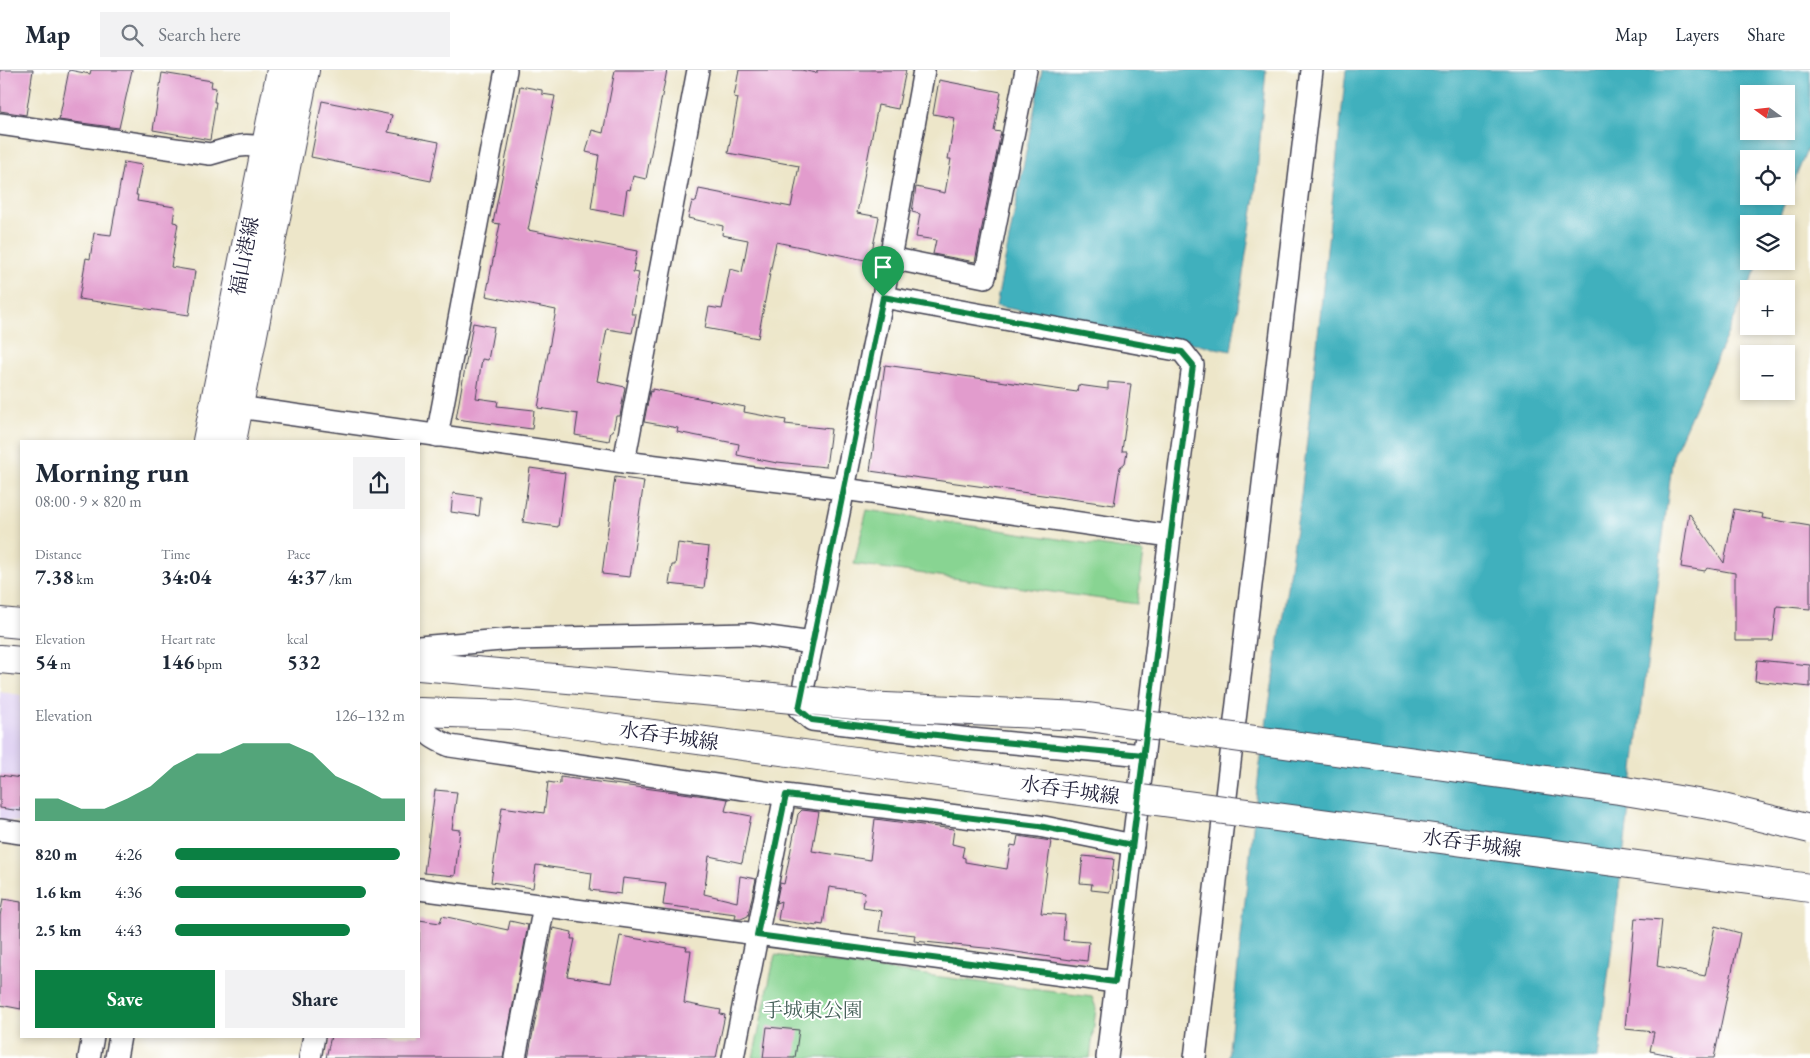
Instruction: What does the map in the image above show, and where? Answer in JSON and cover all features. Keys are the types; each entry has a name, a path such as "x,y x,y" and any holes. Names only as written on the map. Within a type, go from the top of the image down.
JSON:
{"main road":[{"name":"福山港線","path":"232,440 227,405 266,148 281,70"},
{"name":"福山港線","path":"208,440 227,405 305,70"},
{"path":"0,622 20,624"},
{"path":"0,659 20,662"},
{"path":"420,666 864,706 1081,716 1619,790 1715,806 1810,829"},
{"name":"水呑手城線","path":"420,712 511,715 1810,888"}],"street":[{"path":"437,436 506,70"},
{"path":"624,462 698,70"},
{"path":"924,70 883,297 799,709 812,720 970,739 1144,755"},
{"path":"890,258 985,277 1026,70"},
{"path":"1196,1058 1312,70"},
{"path":"0,124 210,154 224,151 232,146 248,144 266,148"},
{"path":"883,297 1182,352 1193,365 1170,536 1107,1058"},
{"path":"227,405 624,462 844,489 1170,536"},
{"path":"420,647 513,639 749,634 812,643"},
{"path":"420,722 425,732 435,740 450,746 786,795 1039,826 1132,845"},
{"path":"734,1058 786,795"},
{"path":"0,830 20,833"},
{"path":"420,889 1115,982"},
{"path":"515,1058 544,906"},
{"path":"89,1058 93,1038"},
{"path":"116,1058 120,1038"},
{"path":"310,1058 314,1038"}],"shaded area":[{"path":"0,692 20,695 20,823 0,820"}],"green space":[{"path":"867,510 1144,552 1137,604 854,564"},
{"name":"手城東公園","path":"775,955 1092,997 1096,1008 1090,1058 753,1058"}],"water":[{"path":"1042,70 1266,70 1255,197 1231,351 996,306"},
{"path":"1346,70 1810,70 1810,143 1795,179 1795,150 1740,150 1740,205 1784,205 1780,215 1740,215 1740,270 1756,270 1752,280 1740,280 1740,306 1673,456 1598,1058 1228,1058 1259,771 1301,496"}],"building":[{"path":"0,70 33,70 26,115 0,111"},
{"path":"69,70 90,74 91,70 132,70 119,128 59,120"},
{"path":"615,70 667,70 646,179 633,176 630,190 627,189 623,215 591,209 599,155 586,152 592,130 603,133"},
{"path":"739,70 801,70 817,73 817,70 906,70 898,109 878,105 857,213 879,217 870,261 776,242 758,338 705,328 709,307 722,309 730,269 742,272 748,240 722,235 723,226 688,218 692,201 696,202 699,189 791,207 799,166 728,153 738,98 734,97"},
{"path":"162,73 212,81 211,87 216,88 214,102 216,102 210,140 153,130"},
{"path":"939,80 1001,92 994,131 1001,132 975,262 933,254 936,240 916,237 920,214 912,212 916,187 945,193 951,159 948,159 955,118 933,114"},
{"path":"520,86 542,90 542,94 555,96 528,230 637,251 633,272 639,273 631,314 636,314 632,333 607,329 597,381 625,387 620,416 616,416 609,441 575,435 578,414 538,408 556,310 486,296 500,224 493,223"},
{"path":"322,101 392,115 388,132 439,142 431,181 311,157"},
{"path":"124,162 142,165 136,195 138,195 137,201 175,207 173,222 178,223 171,267 195,271 189,315 79,299 86,258 90,259 94,233 111,235"},
{"path":"473,323 494,327 488,360 482,359 476,398 498,401 497,406 534,410 532,429 456,419"},
{"path":"885,365 1077,392 1078,385 1108,389 1108,382 1131,384 1122,451 1127,451 1125,463 1120,467 1114,505 870,471"},
{"path":"652,389 745,407 744,412 786,420 785,424 831,429 826,467 777,463 737,455 739,444 677,432 678,428 644,422"},
{"path":"530,468 565,473 558,527 523,522"},
{"path":"615,477 644,481 630,577 602,574"},
{"path":"453,493 481,497 479,516 451,512"},
{"path":"1734,509 1763,514 1762,518 1810,526 1810,609 1777,606 1773,641 1735,641 1735,573 1707,568 1705,571 1681,567 1689,513 1724,563"},
{"path":"678,543 709,547 704,588 669,584 672,565 675,565"},
{"path":"1757,660 1810,665 1810,687 1755,681"},
{"path":"0,775 20,778 20,811 0,808"},
{"path":"560,777 728,799 725,811 751,816 742,863 709,856 704,894 737,902 740,876 756,879 748,916 735,919 736,914 663,905 666,883 623,878 621,894 590,890 592,873 536,865 533,888 491,882 502,807 544,813 548,782 560,784"},
{"path":"435,790 457,792 452,829 460,830 455,876 424,873"},
{"path":"802,810 819,812 812,851 870,860 875,819 954,829 952,844 964,847 962,857 965,858 965,862 1007,869 1011,845 1016,846 1018,836 1051,841 1041,913 1065,915 1063,940 1089,942 1087,961 914,941 915,935 879,931 882,911 863,908 865,892 829,887 823,925 817,924 817,926 778,920 781,901 776,903 780,883 784,884 798,814"},
{"path":"1083,856 1114,859 1110,892 1091,890 1092,884 1080,883"},
{"path":"3,899 20,902 20,1009 0,1005 0,916"},
{"path":"442,916 508,930 510,921 528,925 503,1058 326,1058 331,1038 420,1038 420,920 440,923"},
{"path":"1635,918 1662,920 1657,966 1705,976 1715,926 1740,933 1714,1058 1686,1058 1650,1051 1654,1032 1625,1029"},
{"path":"553,928 572,932 571,939 575,939 567,976 611,983 620,936 687,947 686,950 691,950 684,1003 721,1010 720,1014 725,1015 716,1058 528,1058"},
{"path":"767,1027 799,1030 795,1058 763,1058"}],"route":[{"path":"883,297 799,709 812,720 970,739 1144,755 1115,982 757,935 786,795 1039,826 1132,845 1144,755 1170,536 1193,365 1182,352 883,297"}]}
